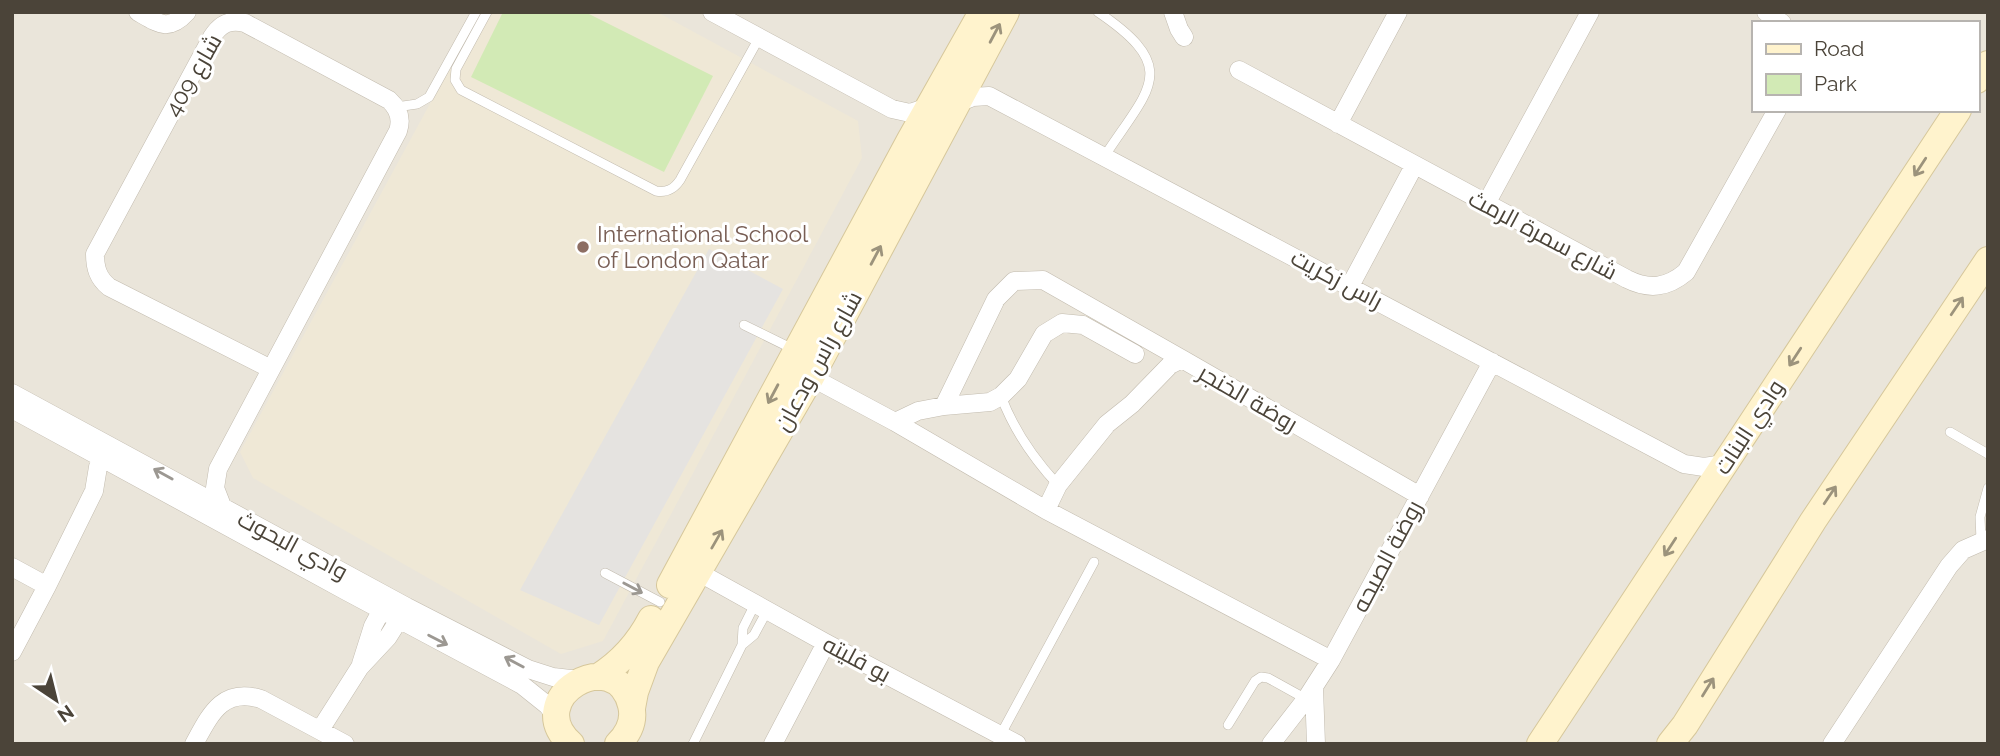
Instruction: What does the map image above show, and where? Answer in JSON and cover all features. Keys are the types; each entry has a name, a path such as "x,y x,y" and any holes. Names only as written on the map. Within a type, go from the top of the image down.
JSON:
{"street":[{"path":"138,12 164,25 176,23 187,12"},
{"path":"712,12 892,109 910,113 928,107"},
{"name":"شارع راس ودعان","path":"564,735 560,699 571,685 610,669 632,650 982,12"},
{"name":"شارع راس ودعان","path":"618,744 629,729 635,692 646,662 811,377 1006,12"},
{"path":"1173,12 1184,37"},
{"path":"1338,124 1398,12"},
{"path":"1486,204 1591,12"},
{"name":"شارع 409","path":"271,369 109,287 99,276 95,254 212,37 229,17 377,94 396,107"},
{"path":"957,103 973,97 989,96 976,68"},
{"name":"شارع سمرة الرمث","path":"1239,70 1639,285 1651,287 1676,280 1694,261 1776,112"},
{"name":"راس زكريت","path":"989,96 1684,464 1704,467 1724,464"},
{"path":"222,506 215,488 218,469 398,131 400,117 396,107"},
{"path":"892,109 906,125 910,140"},
{"name":"وادي البنات","path":"1540,744 1957,112"},
{"path":"1350,286 1414,166"},
{"path":"1670,744 1685,725 1813,521 1988,260"},
{"path":"944,406 996,299 1014,281 1043,280 1182,359"},
{"path":"895,422 918,411 990,402 1001,397 1018,379 1044,334 1062,323 1083,325 1135,354"},
{"name":"روضة الخنجر","path":"1045,510 1058,485 1107,424 1132,404 1170,365 1182,359 1420,496"},
{"name":"روضة الصيحه","path":"1271,744 1310,694 1331,660 1492,362"},
{"path":"811,377 895,422 1045,510 1331,660"},
{"name":"وادي البحوث","path":"12,393 104,450"},
{"name":"وادي البحوث","path":"12,409 104,450 403,614 523,685 547,705 564,735"},
{"path":"12,652 94,491 104,450"},
{"path":"94,491 123,460"},
{"name":"وادي البحوث","path":"123,460 187,487 222,506 385,604"},
{"path":"1684,464 1693,477 1701,500"},
{"path":"187,487 204,481 218,469"},
{"path":"1837,742 1949,566 1963,550 1984,540"},
{"path":"12,567 47,586"},
{"name":"بو فليته","path":"698,572 1017,744"},
{"path":"360,667 367,642 385,604"},
{"path":"320,730 360,667 383,644 403,614"},
{"name":"وادي البحوث","path":"403,614 528,669 553,677 589,678"},
{"path":"773,744 826,643"},
{"path":"589,678 606,678 620,687 626,693 632,708"},
{"path":"1310,694 1316,744"},
{"path":"194,744 214,710 226,701 242,696 261,699 345,744"}],"lane":[{"path":"396,107 418,104 429,97 476,12"},
{"path":"487,12 457,69 455,80 461,90 656,191 663,192 670,191 680,180 759,37"},
{"path":"1098,12 1132,37 1142,48 1150,68 1148,88 1104,157"},
{"path":"744,325 796,351"},
{"path":"1001,397 1016,433 1058,485"},
{"path":"1950,432 1988,454"},
{"path":"1984,540 1980,517 1988,488"},
{"path":"1001,734 1094,562"},
{"path":"605,573 660,602"},
{"path":"742,645 754,635 761,608"},
{"path":"693,744 742,645 743,628 761,608"},
{"path":"1228,725 1255,681 1261,677 1310,694"}],"shaded area":[{"path":"12,12 1988,12 1988,744 12,744"},
{"name":"International School of London Qatar","path":"480,12 657,12 858,121 862,158 603,641 561,654 253,478 240,452"},
{"path":"709,249 783,289 599,625 520,590"}],"green space":[{"path":"503,12 585,12 713,76 664,172 471,77"}],"place":[{"name":"International School of London Qatar","path":"583,247"}]}
